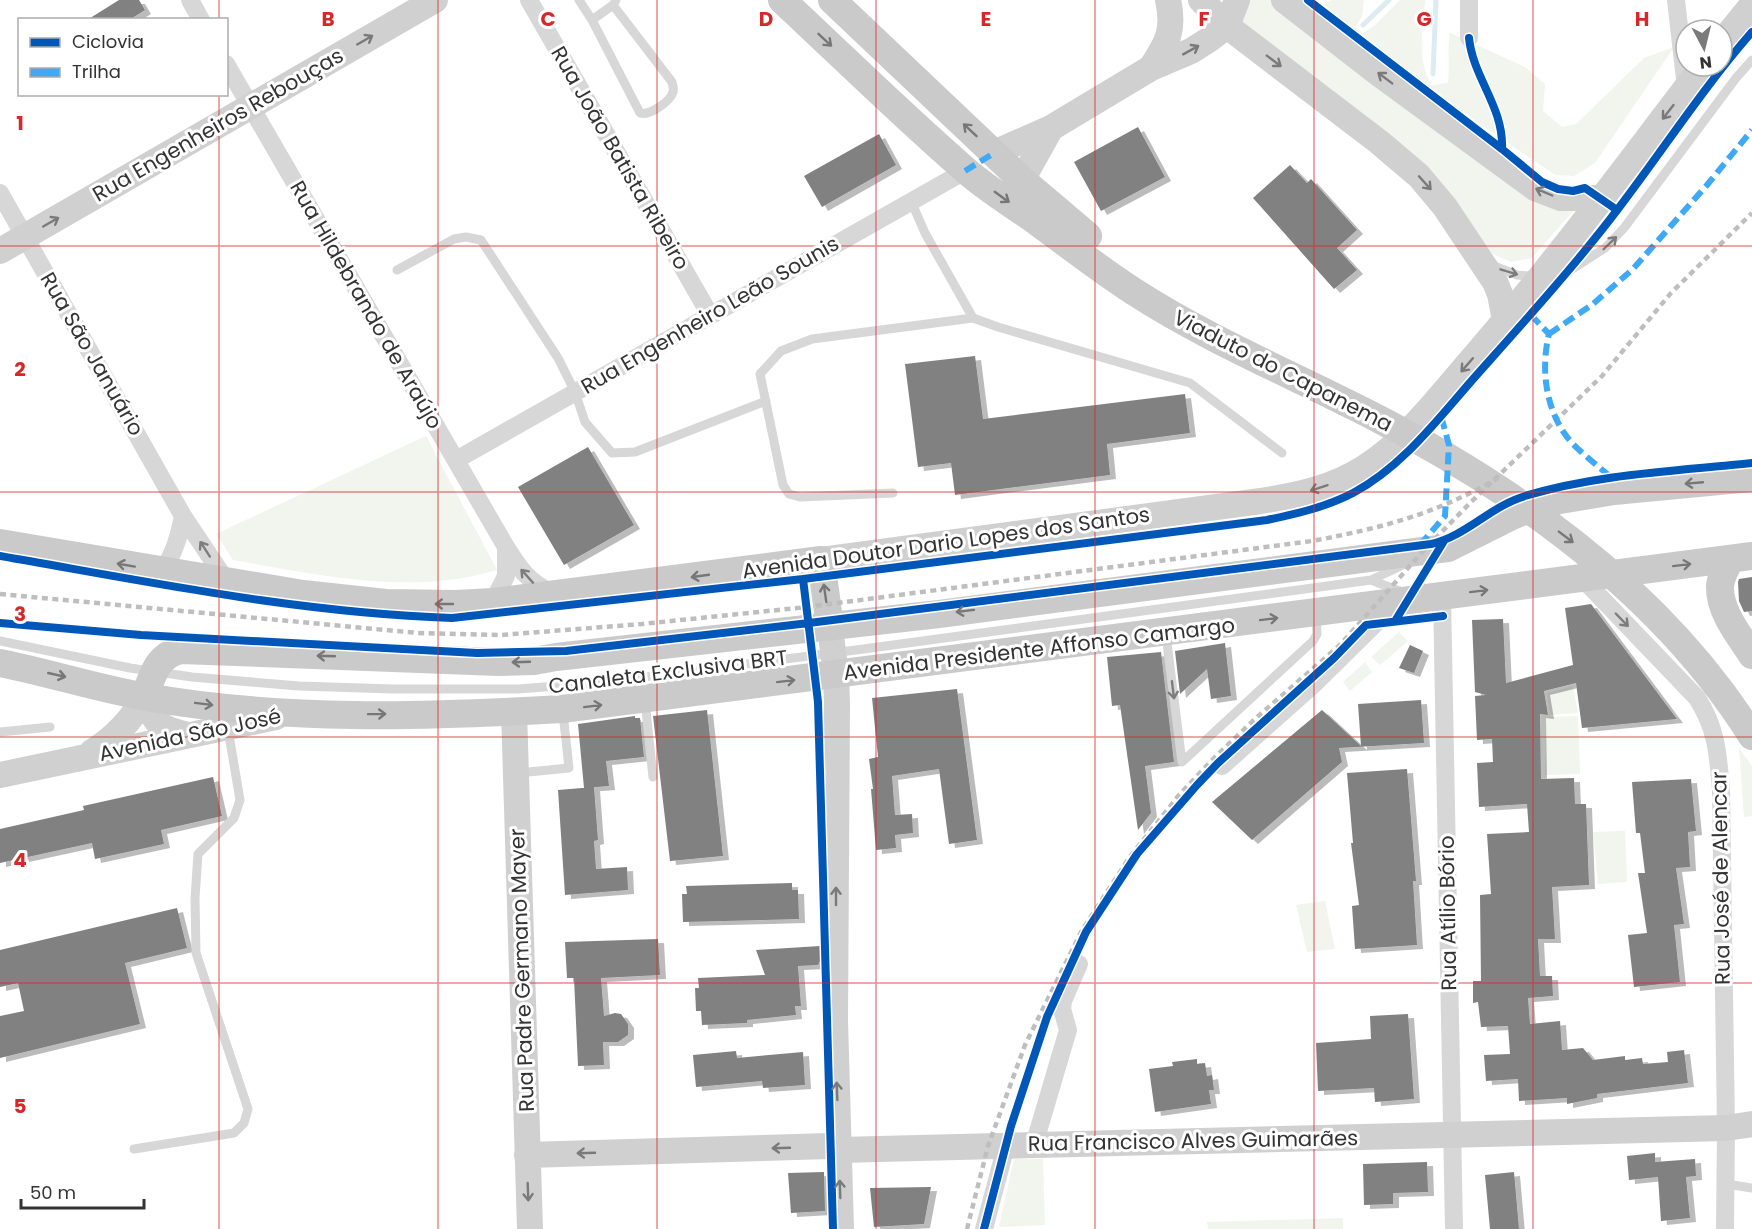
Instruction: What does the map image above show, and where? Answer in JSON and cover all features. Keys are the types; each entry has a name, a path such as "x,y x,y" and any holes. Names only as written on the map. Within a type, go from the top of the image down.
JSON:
{"main road":[{"name":"Rua Engenheiros Rebouças","path":"0,251 435,0"},
{"path":"782,0 965,171 1138,283"},
{"path":"832,0 1022,180 1138,283"},
{"path":"1151,68 1168,40 1171,26 1168,0"},
{"path":"1201,0 1227,26 1379,142 1419,176 1445,207 1480,259 1500,294 1505,321"},
{"path":"994,153 1051,128 1151,68 1191,51 1227,26 1237,0"},
{"path":"1284,0 1378,73 1535,188 1561,198 1601,198"},
{"path":"1734,27 1752,5"},
{"name":"Avenida Doutor Dario Lopes dos Santos","path":"0,543 322,597 386,603 456,604 556,595 821,560 1250,502 1317,490 1342,480 1382,455 1428,409 1505,321 1694,78"},
{"path":"1022,180 1051,128"},
{"name":"Viaduto do Capanema","path":"1138,283 1207,312 1411,415 1556,506 1608,546 1656,589 1706,644 1752,703"},
{"name":"Viaduto do Capanema","path":"1138,283 1194,326 1398,429 1444,455 1533,512 1589,555 1647,607 1711,678 1752,736"},
{"name":"Avenida Presidente Affonso Camargo","path":"0,663 149,684 252,710 373,714 562,709 644,699 833,651 949,613 1439,549 1468,539 1528,509 1560,500 1614,491 1752,478"},
{"path":"1741,557 1723,573 1720,586 1722,601 1733,627 1752,655"},
{"name":"Avenida Presidente Affonso Camargo","path":"149,684 162,659 168,654 181,650 522,662 833,651 1166,632 1741,557"},
{"path":"821,560 833,651 835,1020 841,1229"},
{"path":"149,684 152,716 159,725 188,735"},
{"name":"Avenida São José","path":"83,757 114,737 132,717 149,684"},
{"name":"Rua Padre Germano Mayer","path":"514,711 530,1229"},
{"name":"Avenida São José","path":"0,775 297,713"},
{"name":"Rua Francisco Alves Guimarães","path":"527,1155 830,1146 839,1150 1452,1135 1726,1137 1752,1124"}],"street":[{"path":"190,0 200,18"},
{"name":"Rua João Batista Ribeiro","path":"529,0 710,315"},
{"path":"1468,0 1469,38"},
{"path":"1676,0 1686,88"},
{"name":"Rua Hildebrando de Araújo","path":"228,67 506,547 529,580 556,595"},
{"name":"Rua Engenheiro Leão Sounis","path":"456,460 965,171"},
{"name":"Rua São Januário","path":"0,193 183,516 227,582"},
{"path":"162,571 172,557 183,516"},
{"path":"494,602 506,576 506,547"},
{"name":"Rua José de Alencar","path":"1582,578 1697,698 1709,719 1716,742 1721,790 1726,1137 1725,1229"},
{"path":"1222,766 1314,684 1420,599"},
{"name":"Rua Atílio Bório","path":"1420,599 1452,1135 1454,1229"},
{"path":"1034,1145 1068,1030 1062,1010 1063,1001 1079,964"},
{"path":"984,1229 1006,1146"}],"lane":[{"path":"579,0 640,113 644,115 650,113 671,96 674,90 672,82 615,3 591,20"},
{"path":"1480,259 1517,275 1540,277 1563,275 1605,248 1624,228 1736,78 1752,60"},
{"path":"911,201 925,233 974,318"},
{"path":"397,270 454,239 466,237 481,240 558,358 575,392 585,422 612,453 635,452 765,401"},
{"path":"893,493 800,497 789,494 783,485 760,374 781,351 812,339 974,318 1190,383 1282,453"},
{"path":"833,651 1371,580 1439,549"},
{"path":"1371,580 1420,599"},
{"path":"1166,632 1182,762 1315,638 1316,613"},
{"path":"0,641 149,684"},
{"path":"644,699 653,777"},
{"path":"516,773 569,768 562,709"},
{"path":"134,1149 234,1133 244,1123 248,1109 196,953 195,898 198,854 234,818 240,800 228,727"},
{"path":"0,732 50,728"},
{"path":"1726,1184 1752,1188"}],"shaded area":[{"path":"1246,0 1271,0 1352,62 1573,211 1532,258 1511,262 1493,254 1239,23"},
{"path":"1332,0 1364,0 1362,16 1356,27 1363,33 1374,26 1400,0 1425,0 1422,55 1427,76 1432,85 1448,83 1450,33 1525,67 1545,84 1543,111 1562,127 1576,124 1644,58 1674,47 1595,163 1574,176 1555,175 1436,93 1350,28 1323,4"},
{"path":"426,436 497,570 464,578 431,582 332,577 233,560 216,534"},
{"path":"1399,632 1408,641 1380,665 1371,657"},
{"path":"1365,662 1372,672 1350,691 1343,682"},
{"path":"1573,686 1578,713 1550,715 1547,693"},
{"path":"1578,716 1580,774 1545,775 1546,717"},
{"path":"1739,748 1752,766 1752,816 1744,817"},
{"path":"1625,831 1627,882 1598,884 1593,832"},
{"path":"1325,901 1335,949 1307,952 1296,905"},
{"path":"1014,1159 1043,1159 1045,1225 999,1227"},
{"path":"1343,1218 1343,1229 1208,1229 1207,1222"}],"building":[{"path":"119,0 139,0 145,10 132,18 90,18"},
{"path":"1138,127 1165,177 1101,211 1074,162"},
{"path":"879,134 896,165 822,207 804,176"},
{"path":"1290,165 1307,183 1311,179 1357,230 1337,248 1357,270 1334,289 1253,198"},
{"path":"975,356 983,419 1185,394 1190,433 1107,444 1110,475 955,495 951,463 918,467 905,364"},
{"path":"588,447 634,525 564,565 518,487"},
{"path":"1752,577 1752,611 1744,612 1739,601 1738,582 1739,579"},
{"path":"1591,604 1677,719 1582,728 1576,683 1544,691 1548,715 1540,714 1541,779 1574,778 1575,804 1586,804 1589,885 1552,887 1555,939 1538,939 1540,976 1552,976 1553,996 1528,998 1530,1024 1560,1021 1562,1050 1583,1048 1593,1060 1625,1056 1625,1060 1642,1058 1643,1064 1668,1062 1667,1052 1684,1050 1688,1083 1597,1094 1597,1098 1567,1104 1567,1098 1519,1101 1518,1079 1486,1081 1484,1055 1510,1054 1508,1026 1481,1027 1478,1002 1473,1003 1473,981 1481,981 1480,895 1491,894 1487,834 1529,832 1527,804 1479,807 1477,763 1493,762 1492,739 1477,740 1475,696 1486,695 1475,692 1472,620 1503,619 1506,683 1573,665 1565,608"},
{"path":"1225,643 1231,696 1211,699 1207,669 1180,694 1175,651"},
{"path":"1410,645 1423,651 1414,673 1399,668"},
{"path":"1161,652 1174,762 1145,766 1151,813 1138,830 1120,705 1112,706 1107,657"},
{"path":"957,689 977,840 949,844 939,769 892,776 895,815 912,814 913,833 895,835 896,848 876,850 869,759 878,757 872,698"},
{"path":"1421,700 1424,743 1339,748 1342,762 1252,840 1212,802 1322,710 1361,746 1358,704"},
{"path":"707,710 723,856 670,861 653,716"},
{"path":"635,716 635,718 640,718 644,757 606,761 609,786 584,788 578,724"},
{"path":"1407,769 1416,881 1413,881 1417,945 1355,949 1352,906 1359,905 1351,843 1353,843 1347,773"},
{"path":"213,777 222,816 161,830 164,844 95,859 92,843 0,863 0,829 84,810 83,806"},
{"path":"1691,779 1696,831 1688,832 1690,867 1676,868 1684,924 1674,925 1680,982 1634,987 1628,935 1647,933 1638,873 1645,873 1640,833 1636,833 1632,782"},
{"path":"594,787 598,840 594,841 596,869 627,867 628,890 565,895 558,790"},
{"path":"792,883 792,890 798,890 799,919 683,922 682,894 687,894 686,886"},
{"path":"177,908 187,948 125,963 140,1024 0,1058 0,1016 24,1011 18,983 0,987 0,950"},
{"path":"658,939 660,975 601,978 604,1016 621,1014 628,1024 628,1035 618,1042 603,1042 604,1065 578,1066 574,978 567,978 565,942"},
{"path":"820,946 818,965 798,966 801,1006 795,1006 796,1015 747,1020 747,1023 702,1025 701,1011 696,1011 695,988 699,988 698,978 765,975 756,950"},
{"path":"1408,1014 1414,1099 1375,1102 1374,1088 1318,1091 1316,1043 1371,1039 1370,1016"},
{"path":"736,1051 737,1058 803,1052 805,1085 763,1088 762,1081 696,1087 693,1055"},
{"path":"1197,1059 1197,1064 1205,1063 1207,1076 1212,1075 1214,1090 1209,1090 1211,1104 1155,1112 1149,1069 1173,1066 1172,1062"},
{"path":"1655,1153 1655,1162 1695,1159 1696,1176 1686,1177 1690,1218 1661,1221 1658,1177 1629,1180 1627,1156"},
{"path":"1427,1162 1428,1192 1393,1193 1393,1204 1364,1205 1363,1164"},
{"path":"824,1172 825,1211 791,1213 788,1173"},
{"path":"1514,1172 1519,1229 1490,1229 1485,1175"},
{"path":"931,1187 924,1224 874,1227 870,1188"}],"waterway":[{"path":"1363,25 1389,0"},
{"path":"1433,74 1436,0"}],"railway":[{"path":"967,1229 988,1146 1025,1045 1081,932 1129,858 1179,795 1215,757 1340,645 1423,551 1602,376 1671,293 1752,213"},
{"path":"0,594 418,633 501,635 642,624 807,607 1312,541 1362,531 1408,518 1453,501 1498,478"}],"marked path":[{"path":"1549,334 1593,304 1633,269 1752,130"},
{"path":"965,171 994,153"},
{"path":"1531,315 1549,334 1546,348 1546,377 1551,406 1557,420 1573,444 1612,478"},
{"path":"1420,545 1445,516 1449,445 1441,416"}],"cycle path":[{"path":"1308,0 1542,182 1558,189 1573,191 1585,188 1617,210"},
{"path":"0,556 281,603 338,610 452,618 803,579 1267,520 1311,510 1343,498 1371,482 1388,470 1433,426 1583,253 1752,32"},
{"path":"1469,38 1476,66 1498,120 1502,149"},
{"path":"0,623 141,635 477,653 566,651 809,623 1431,544 1456,535 1513,501 1552,489 1637,474 1752,463"},
{"path":"1395,621 1444,541"},
{"path":"803,579 818,702 833,1229"},
{"path":"984,1229 1011,1126 1047,1017 1086,932 1137,854 1218,763 1334,658 1366,625 1443,616"}]}
